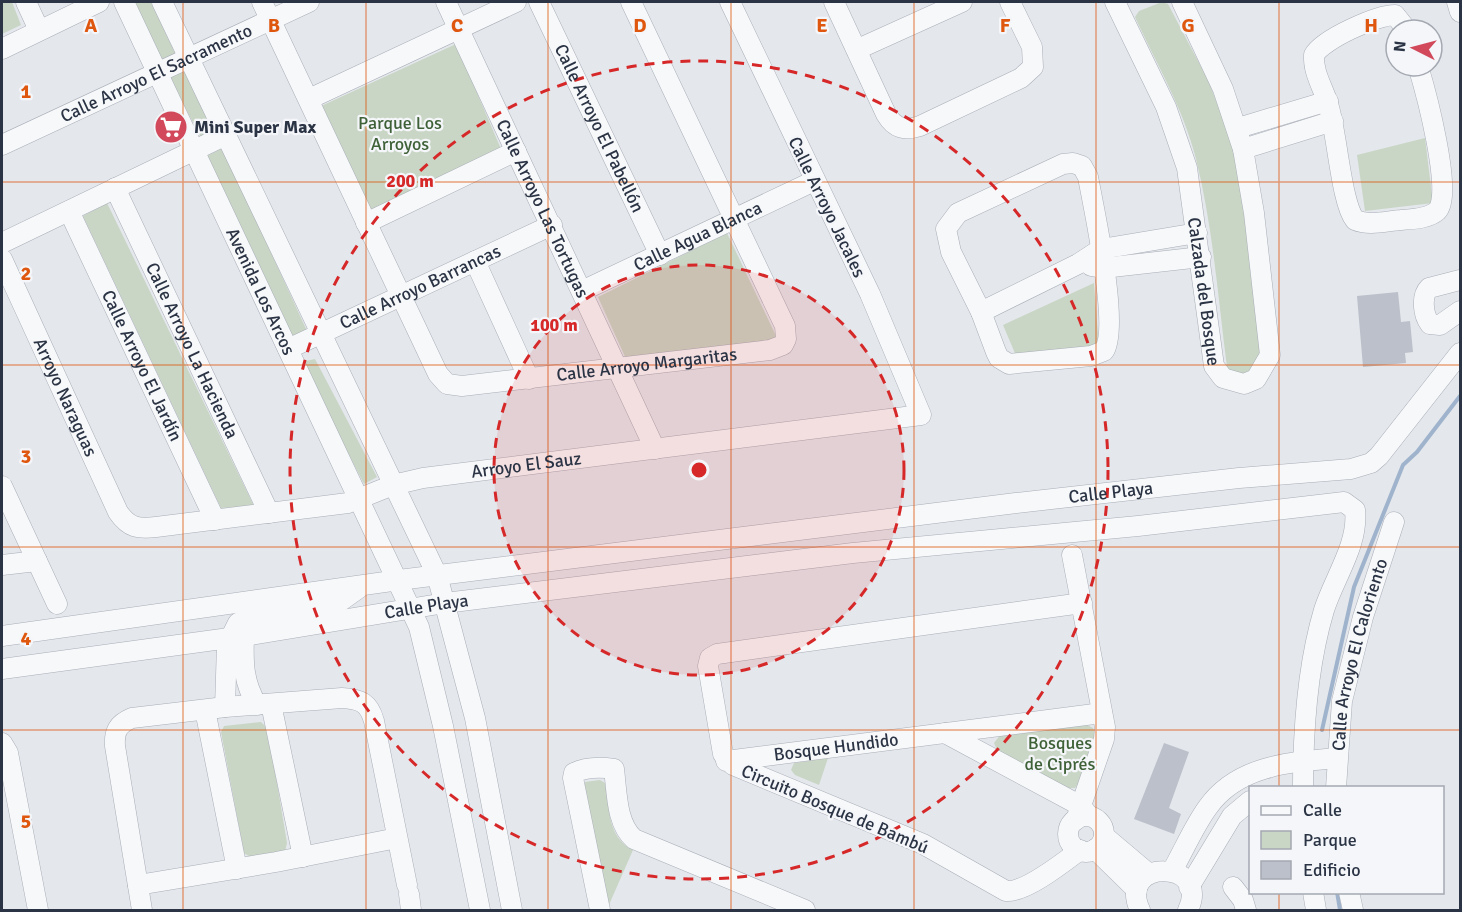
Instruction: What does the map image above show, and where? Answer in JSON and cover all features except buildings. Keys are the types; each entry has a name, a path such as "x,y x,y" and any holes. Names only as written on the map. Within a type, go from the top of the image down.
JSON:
{"street":[{"path":"26,2 39,30"},
{"path":"2,49 99,2"},
{"name":"Avenida Los Arcos","path":"124,2 412,610 428,657 480,910"},
{"name":"Avenida Los Arcos","path":"162,2 393,485 410,513 437,576 475,718 512,910"},
{"name":"Calle Arroyo El Sacramento","path":"2,145 189,58 266,10 309,2"},
{"name":"Calle Arroyo Las Tortugas","path":"446,2 655,449"},
{"path":"309,99 516,2"},
{"name":"Calle Arroyo El Pabellón","path":"539,2 660,255"},
{"name":"Calle Arroyo Margaritas","path":"266,10 399,296 438,374 447,384 462,386 770,350 783,345 786,339 785,326 631,2"},
{"name":"Calle Arroyo Jacales","path":"730,2 870,294 921,415"},
{"path":"834,2 890,121 901,129 914,128 1021,78 1033,67 1032,47 1010,2"},
{"path":"858,49 942,6 962,2"},
{"name":"Calzada del Bosque","path":"1119,3 1179,138 1187,168 1201,257 1214,366 1230,382 1250,383 1261,374 1270,356 1255,223 1243,149 1223,89 1182,2"},
{"path":"1457,2 1461,12"},
{"path":"1397,18 1395,15 1378,17 1317,50 1314,55 1315,70 1328,101 1333,121 1347,208 1355,220 1372,223 1422,218 1436,212 1442,198 1442,178 1421,78"},
{"path":"1238,129 1328,101"},
{"path":"1243,149 1333,121"},
{"path":"2,243 226,135"},
{"path":"366,223 516,151"},
{"path":"1077,163 1088,177 1102,259 1111,331 1107,346 1098,354 1009,364 999,358 981,312 947,243 946,228 958,213 1063,164 1077,163"},
{"name":"Calle Agua Blanca","path":"582,291 814,181"},
{"name":"Calle Arroyo La Hacienda","path":"115,188 269,513"},
{"name":"Calle Arroyo El Jardín","path":"69,211 215,520"},
{"name":"Calle Arroyo Barrancas","path":"288,349 552,225"},
{"path":"981,312 1078,264 1197,233"},
{"path":"1102,259 1201,257"},
{"name":"Arroyo Naraguas","path":"2,259 118,512 128,525 135,528"},
{"path":"475,261 529,379"},
{"path":"1461,280 1429,288 1423,299 1427,321 1430,324 1440,325 1461,310"},
{"name":"Calle Playa","path":"2,636 399,580 849,524 1239,478 1341,470 1371,463 1461,353"},
{"name":"Arroyo El Sauz","path":"135,528 215,520 360,499 393,485 423,478 921,415"},
{"path":"2,486 57,604"},
{"name":"Calle Playa","path":"2,669 236,637 445,603 853,553 1138,526 1323,503 1344,502 1355,510"},
{"name":"Calle Arroyo El Caloriento","path":"1303,786 1303,727 1324,610 1357,525 1355,510"},
{"name":"Calle Arroyo El Caloriento","path":"1336,786 1344,690 1363,617 1394,522"},
{"path":"849,524 853,553"},
{"path":"1072,555 1102,713 1104,739 1082,814 1069,830 1088,844 1140,899 1156,871 1172,871 1185,880 1189,887 1189,910"},
{"path":"2,565 37,561"},
{"path":"225,707 236,637 244,619 335,605 360,587"},
{"name":"Circuito Bosque de Bambú","path":"1082,603 717,654 710,658 708,666 726,761 922,844 1006,891 1015,891 1062,863 1088,844"},
{"path":"2,647 29,633"},
{"path":"236,637 248,689 264,704 303,857"},
{"path":"142,910 115,746 116,731 124,721 132,718 225,707 342,698 359,699 365,703 374,721 409,896"},
{"path":"205,710 237,869"},
{"name":"Bosque Hundido","path":"726,761 1102,713"},
{"path":"1172,871 1209,806 1224,791 1263,768 1289,745 1303,727"},
{"path":"945,733 1082,814 1099,821 1088,844"},
{"path":"2,743 8,753 38,910"},
{"path":"1263,768 1337,758"},
{"path":"600,910 573,778 574,773 579,770 604,767 614,769 621,818 626,831 634,839 805,910"},
{"path":"1189,887 1232,816 1245,805 1224,791"},
{"path":"138,885 237,869 397,838"},
{"path":"1233,887 1243,900 1246,910"},
{"path":"1313,894 1316,910"},
{"path":"1349,894 1353,910"}],"green space":[{"path":"2,2 12,2 21,25 2,34"},
{"path":"135,2 151,2 175,53 161,60"},
{"path":"1162,2 1168,4 1209,82 1235,151 1248,228 1263,351 1254,376 1232,373 1227,367 1211,237 1196,159 1177,105 1135,17 1139,11"},
{"name":"Parque Los Arroyos","path":"456,44 501,149 367,215 319,107"},
{"path":"184,68 216,134 202,140 170,78"},
{"path":"1425,138 1433,203 1365,211 1357,155"},
{"path":"223,148 307,331 293,338 207,156"},
{"path":"107,203 254,506 221,508 83,216"},
{"path":"727,233 778,340 627,361 598,297"},
{"path":"1094,283 1099,346 1017,358 1003,325"},
{"path":"315,359 377,477 364,484 301,362"},
{"path":"261,722 268,729 287,843 285,851 250,857 244,853 221,732 224,726"},
{"name":"Bosques de Ciprés","path":"1083,723 1093,728 1096,736 1080,781 1075,788 1067,788 998,752 994,743 1001,734"},
{"path":"828,758 819,785 795,775 791,770 794,763"},
{"path":"600,780 605,783 614,830 618,838 633,850 608,907 583,786 585,782"}],"waterway":[{"path":"1322,730 1354,587 1403,465 1417,452 1460,396"},
{"path":"1337,894 1340,910"}],"place":[{"name":"Mini Super Max","path":"171,127"}]}
